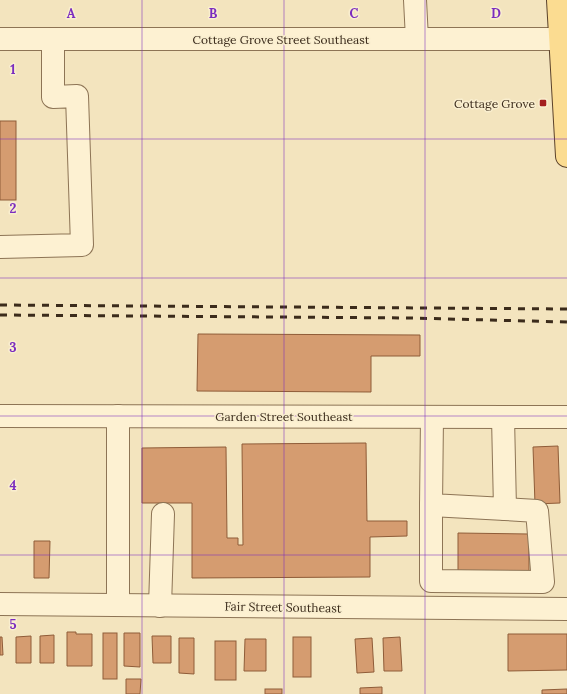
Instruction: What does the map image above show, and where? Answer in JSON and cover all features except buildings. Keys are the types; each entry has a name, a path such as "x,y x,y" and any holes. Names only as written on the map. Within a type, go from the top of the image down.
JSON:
{"main road":[{"path":"558,0 565,74 567,156"}],"street":[{"path":"415,0 417,39"},
{"name":"Cottage Grove Street Southeast","path":"0,39 561,40"},
{"path":"0,247 82,245 77,96 53,97 53,39"},
{"name":"Garden Street Southeast","path":"0,416 567,417"},
{"path":"118,416 118,605"},
{"path":"431,505 537,511 543,582 431,581 431,505 432,417"},
{"path":"503,417 505,509"},
{"path":"160,606 163,514"},
{"path":"454,582 454,608"},
{"path":"510,582 511,609"},
{"name":"Fair Street Southeast","path":"0,604 567,609"}],"railway":[{"path":"0,305 567,309"},
{"path":"0,315 411,318 567,322"}],"place":[{"name":"Cottage Grove","path":"543,103"}]}
